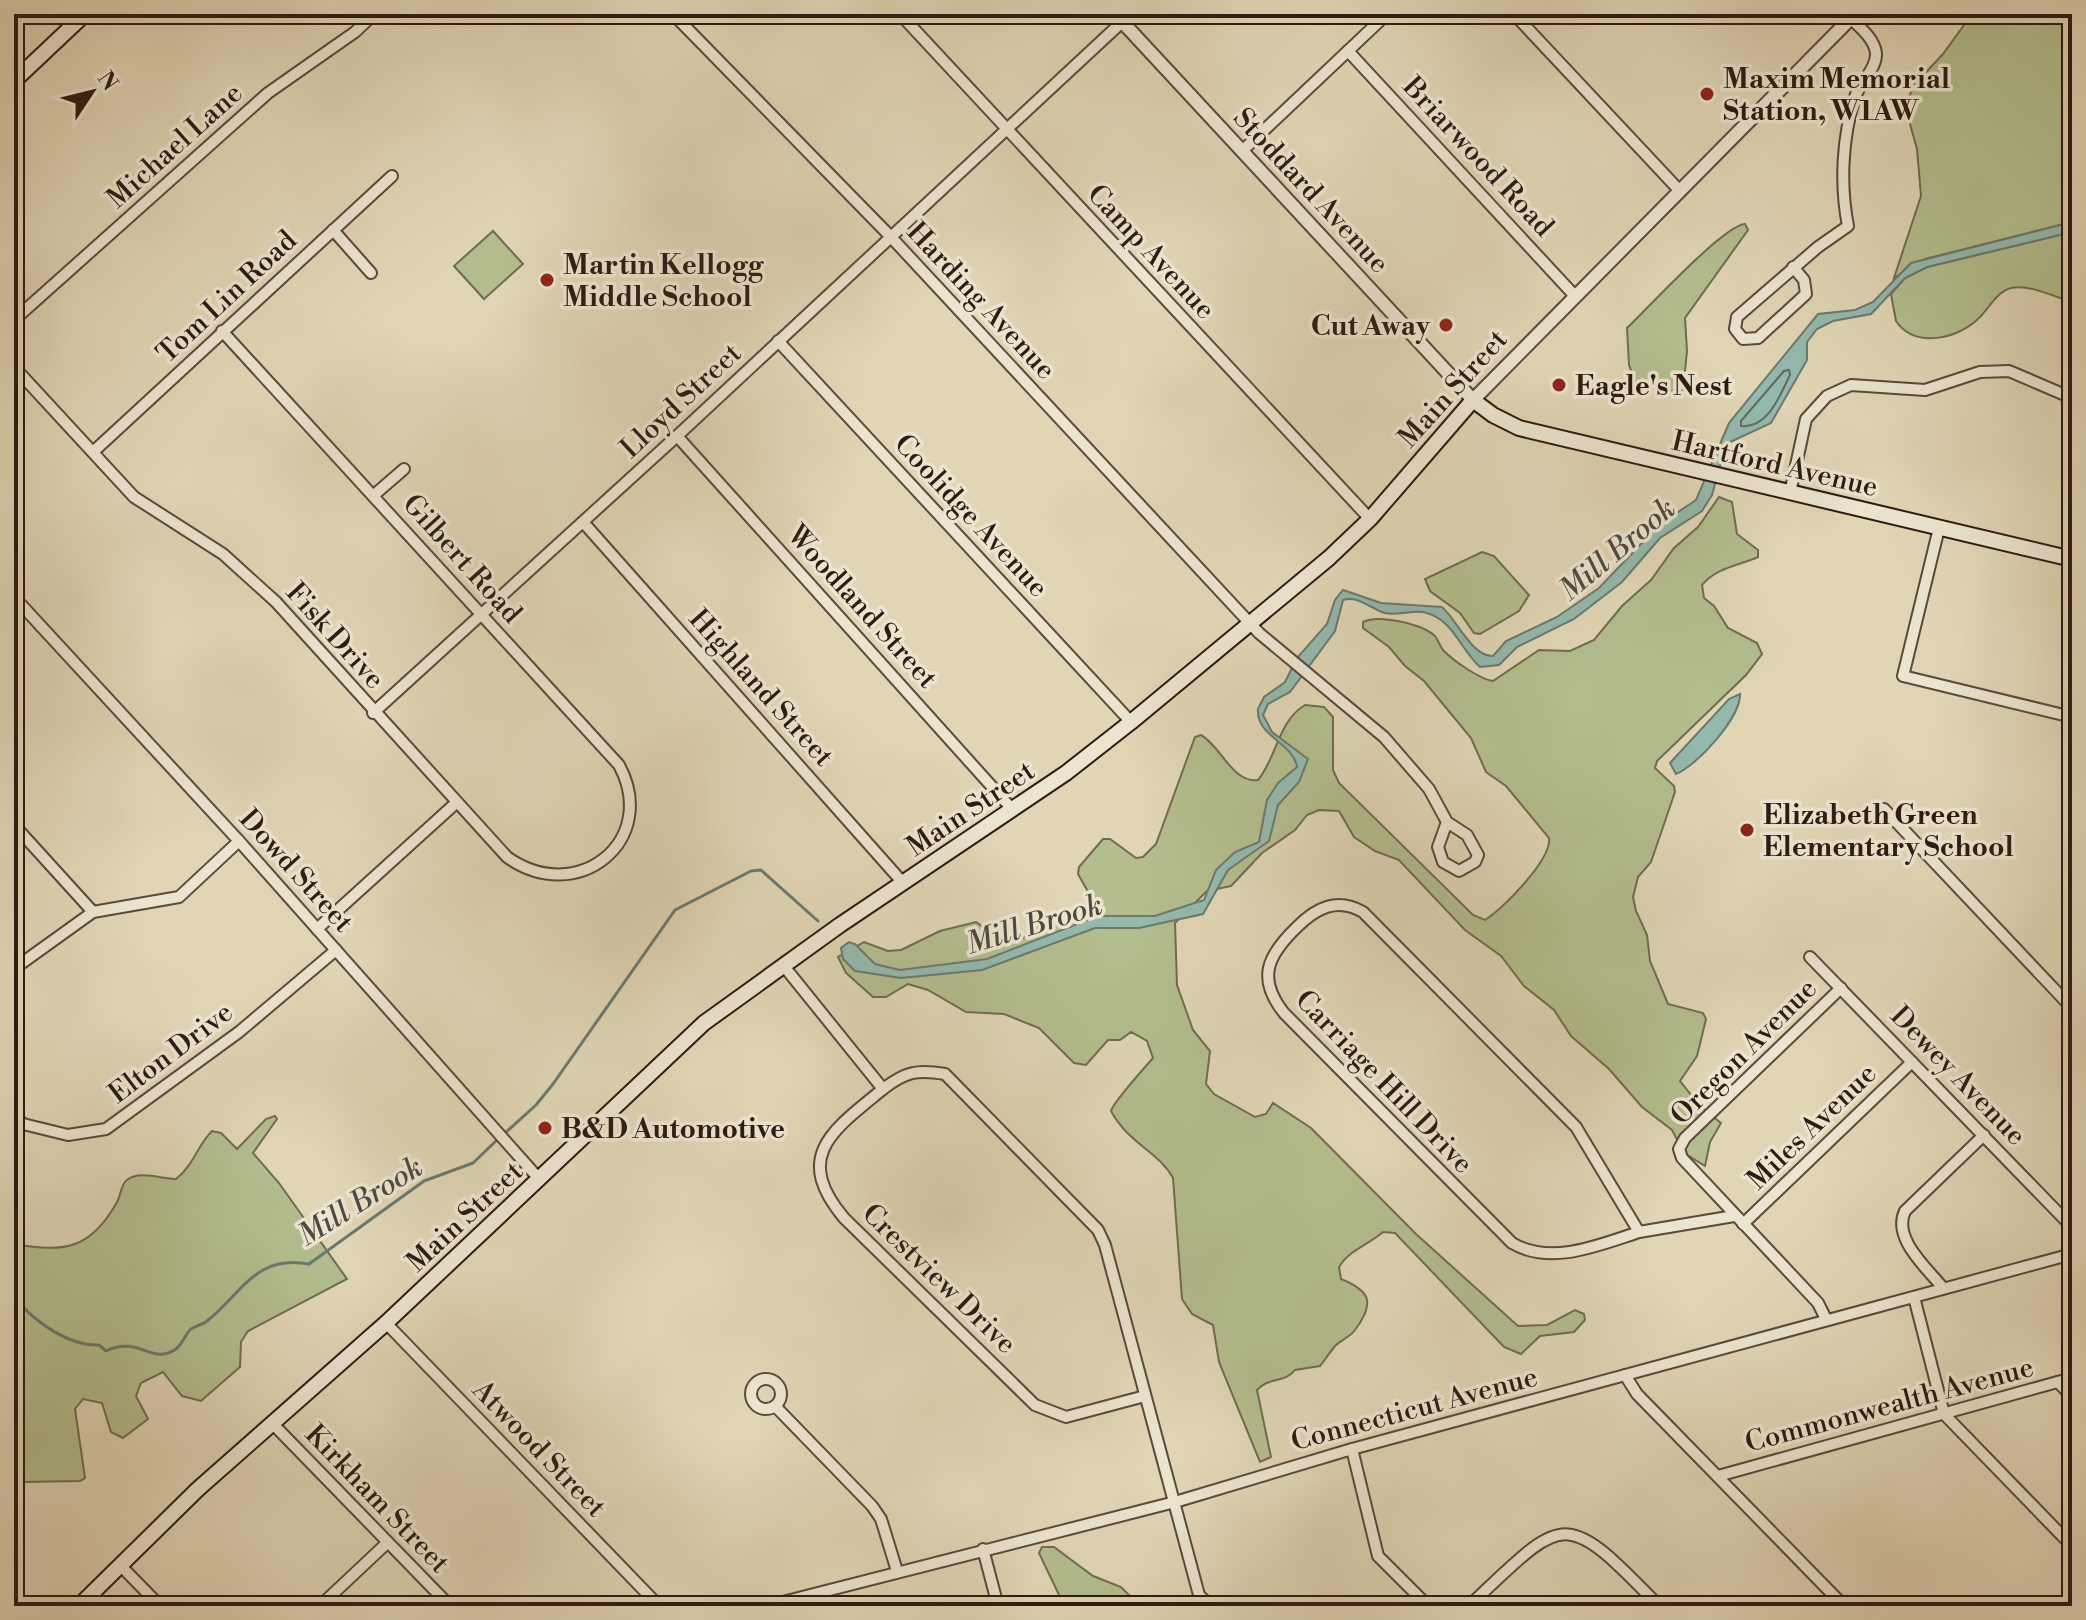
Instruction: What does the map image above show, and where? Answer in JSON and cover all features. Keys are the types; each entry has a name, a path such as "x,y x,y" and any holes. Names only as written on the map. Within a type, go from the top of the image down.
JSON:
{"main road":[{"path":"14,81 85,14"},
{"name":"Main Street","path":"79,1606 198,1489 386,1323 704,1023 783,965 1066,773 1131,722 1329,558 1370,519 1473,400"},
{"name":"Hartford Avenue","path":"1473,400 1493,415 1519,428 2072,559"}],"street":[{"name":"Michael Lane","path":"14,320 268,93 355,32 374,14"},
{"name":"Harding Avenue","path":"673,14 890,236 1250,624 1290,661 1384,737 1429,789 1447,822 1467,835 1478,855 1475,862 1459,871 1450,870 1443,862 1438,847 1447,822"},
{"name":"Camp Avenue","path":"900,14 1370,519"},
{"path":"1242,151 1387,14"},
{"path":"1514,14 1679,190"},
{"path":"1793,267 1804,280 1806,294 1758,338 1743,339 1735,329 1737,317 1793,267 1848,226 1842,195 1849,116 1857,92 1875,60 1876,49 1851,15"},
{"name":"Main Street","path":"1473,400 1851,15"},
{"name":"Lloyd Street","path":"373,713 1007,132 1118,18"},
{"name":"Stoddard Avenue","path":"1118,18 1473,400"},
{"name":"Briarwood Road","path":"1348,51 1574,295"},
{"name":"Tom Lin Road","path":"93,452 392,176"},
{"path":"333,230 371,273"},
{"name":"Gilbert Road","path":"222,331 619,765 632,796 626,832"},
{"name":"Coolidge Avenue","path":"778,341 1131,722"},
{"name":"Fisk Drive","path":"14,367 134,497 223,554 249,576 507,857 526,870 545,876 574,874 592,866 626,832"},
{"path":"1790,493 1806,419 1827,396 1851,385 1925,390 1980,372 2009,371 2072,398"},
{"name":"Woodland Street","path":"677,436 1012,809"},
{"path":"374,495 404,469"},
{"name":"Highland Street","path":"583,522 904,884"},
{"path":"1939,528 1903,676 2072,717"},
{"name":"Dowd Street","path":"14,597 239,841 540,1180"},
{"path":"317,929 456,803"},
{"path":"1884,809 2072,1008"},
{"path":"14,825 93,912"},
{"path":"22,963 93,912 179,897 239,841"},
{"name":"Carriage Hill Drive","path":"1639,1232 1576,1127 1363,912 1338,904 1323,907 1312,912 1272,952 1269,985 1273,1000 1512,1243 1553,1254 1639,1232 1738,1220"},
{"name":"Elton Drive","path":"14,1115 23,1124 68,1135 106,1129 239,1032 336,950"},
{"name":"Dewey Avenue","path":"1810,957 2072,1227"},
{"path":"783,965 883,1089"},
{"name":"Oregon Avenue","path":"1738,1220 1682,1158 1679,1149 1685,1138 1841,988"},
{"name":"Miles Avenue","path":"1738,1220 1912,1062"},
{"name":"Crestview Drive","path":"1145,1396 1066,1417 1035,1405 844,1218 820,1183 820,1163 836,1128 903,1074 920,1070 945,1074 1090,1219 1105,1245 1199,1595 1210,1606"},
{"path":"1943,1288 1900,1228 1905,1211 1984,1135"},
{"path":"1738,1220 1818,1303 1826,1319"},
{"name":"Connecticut Avenue","path":"767,1606 1175,1502 1352,1449 2072,1254"},
{"path":"1914,1297 1944,1414 2072,1546"},
{"name":"Atwood Street","path":"386,1323 659,1606"},
{"path":"1625,1375 1637,1394 1844,1606"},
{"name":"Commonwealth Avenue","path":"1718,1476 2072,1378"},
{"path":"2058,1382 2072,1397"},
{"path":"775,1406 872,1506 881,1519 897,1571"},
{"name":"Kirkham Street","path":"272,1423 450,1606"},
{"path":"1352,1449 1378,1556 1428,1606"},
{"path":"1469,1606 1528,1550 1558,1534 1594,1542 1659,1606"},
{"path":"320,1606 387,1543"},
{"path":"983,1549 998,1606"},
{"path":"121,1566 160,1606"}],"green space":[{"path":"1972,14 2063,14 2072,23 2072,222 1925,259 1894,278 1921,196 1917,149 1908,117 1909,97 1914,85 1943,54"},
{"path":"1745,224 1748,230 1685,318 1687,351 1683,390 1677,394 1655,383 1636,383 1629,365 1627,328 1704,252"},
{"path":"493,231 523,264 484,299 454,266"},
{"path":"2072,232 2072,302 2034,289 2011,288 1997,297 1970,325 1949,336 1937,338 1914,335 1896,321 1891,294 1905,278 1927,267"},
{"path":"1719,497 1732,502 1737,534 1758,550 1758,557 1708,579 1702,585 1704,598 1714,606 1728,628 1757,643 1762,654 1746,675 1657,761 1655,768 1674,786 1675,792 1651,862 1638,877 1633,897 1647,935 1650,961 1668,1004 1703,1013 1706,1019 1697,1056 1680,1081 1700,1106 1721,1123 1710,1142 1705,1166 1684,1153 1672,1130 1642,1107 1609,1069 1571,1036 1554,1010 1524,986 1501,956 1465,930 1399,860 1375,851 1354,837 1339,811 1319,810 1307,815 1295,830 1262,853 1231,886 1207,891 1175,923 1177,985 1193,1030 1210,1051 1206,1084 1214,1094 1255,1117 1266,1114 1273,1103 1311,1128 1416,1234 1518,1326 1547,1325 1575,1310 1584,1314 1585,1320 1574,1332 1540,1336 1521,1354 1504,1347 1395,1233 1383,1232 1353,1252 1339,1267 1341,1279 1359,1288 1367,1299 1365,1312 1355,1330 1335,1346 1320,1366 1295,1370 1257,1390 1271,1457 1260,1462 1219,1362 1213,1325 1192,1314 1182,1299 1173,1178 1160,1161 1126,1131 1111,1111 1153,1058 1147,1041 1131,1032 1120,1040 1108,1040 1086,1065 1074,1063 1039,1028 1004,1014 966,1012 928,990 908,984 886,997 873,997 846,973 838,957 864,942 888,951 901,950 940,931 976,922 998,937 1023,938 1048,920 1084,907 1091,897 1078,874 1079,867 1103,839 1110,839 1136,858 1143,857 1156,844 1195,737 1201,735 1208,740 1241,776 1258,780 1289,720 1305,705 1324,707 1333,717 1333,770 1339,783 1473,915 1485,920 1514,895 1535,870 1548,847 1549,838 1506,786 1486,772 1471,738 1424,681 1405,666 1389,647 1363,628 1363,622 1389,620 1421,628 1435,636 1443,650 1455,660 1475,674 1493,681 1539,650 1570,651 1594,640 1622,606 1651,580 1674,548 1698,527"},
{"path":"1482,552 1494,556 1529,595 1519,611 1480,634 1474,633 1460,613 1430,591 1425,579"},
{"path":"275,1116 277,1119 253,1153 279,1183 347,1279 248,1331 241,1342 240,1367 201,1401 182,1396 163,1372 141,1383 136,1396 148,1419 123,1438 111,1432 102,1403 83,1399 75,1409 85,1478 80,1481 24,1482 14,1457 14,1244 48,1248 75,1244 97,1230 107,1218 127,1180 144,1175 176,1179 212,1131 221,1133 237,1149 266,1119"},
{"path":"1042,1547 1054,1547 1093,1576 1121,1587 1140,1606 1072,1606 1059,1595 1039,1553"}],"water":[{"path":"2072,222 2072,232 1927,267 1905,278 1871,314 1833,321 1817,329 1807,342 1807,360 1771,423 1726,444 1712,495 1702,511 1660,538 1622,582 1574,619 1517,647 1499,665 1480,667 1449,627 1433,615 1423,612 1385,613 1359,601 1343,600 1335,631 1290,692 1268,704 1263,715 1272,732 1308,759 1299,782 1278,805 1269,841 1228,870 1203,914 1139,928 1095,928 982,970 901,978 855,971 843,959 841,948 849,942 875,964 900,970 987,959 1098,916 1155,916 1204,900 1216,870 1235,852 1259,842 1267,800 1278,783 1297,767 1289,751 1263,726 1258,709 1264,697 1285,682 1297,658 1327,624 1335,600 1343,590 1381,603 1442,607 1478,651 1493,656 1506,641 1557,617 1599,588 1660,524 1696,500 1729,423 1818,314 1855,310 1873,302 1911,263"},
{"path":"1740,694 1733,715 1716,740 1695,761 1676,774 1670,763 1729,699"}],"waterway":[{"name":"Mill Brook","path":"504,1134 536,1105 553,1084 675,910 751,871 761,870 818,921"},
{"name":"Mill Brook","path":"14,1305 21,1305 46,1327 77,1342 99,1345 106,1351 128,1346 152,1353 167,1353 176,1349 191,1329 207,1321 263,1270 291,1262 309,1264 424,1181 473,1163 498,1139"}],"place":[{"name":"Maxim Memorial Station, W1AW","path":"1707,94"},
{"name":"Martin Kellogg Middle School","path":"547,280"},
{"name":"Cut Away","path":"1446,325"},
{"name":"Eagle's Nest","path":"1559,385"},
{"name":"Elizabeth Green Elementary School","path":"1747,830"},
{"name":"B&D Automotive","path":"545,1128"}]}
